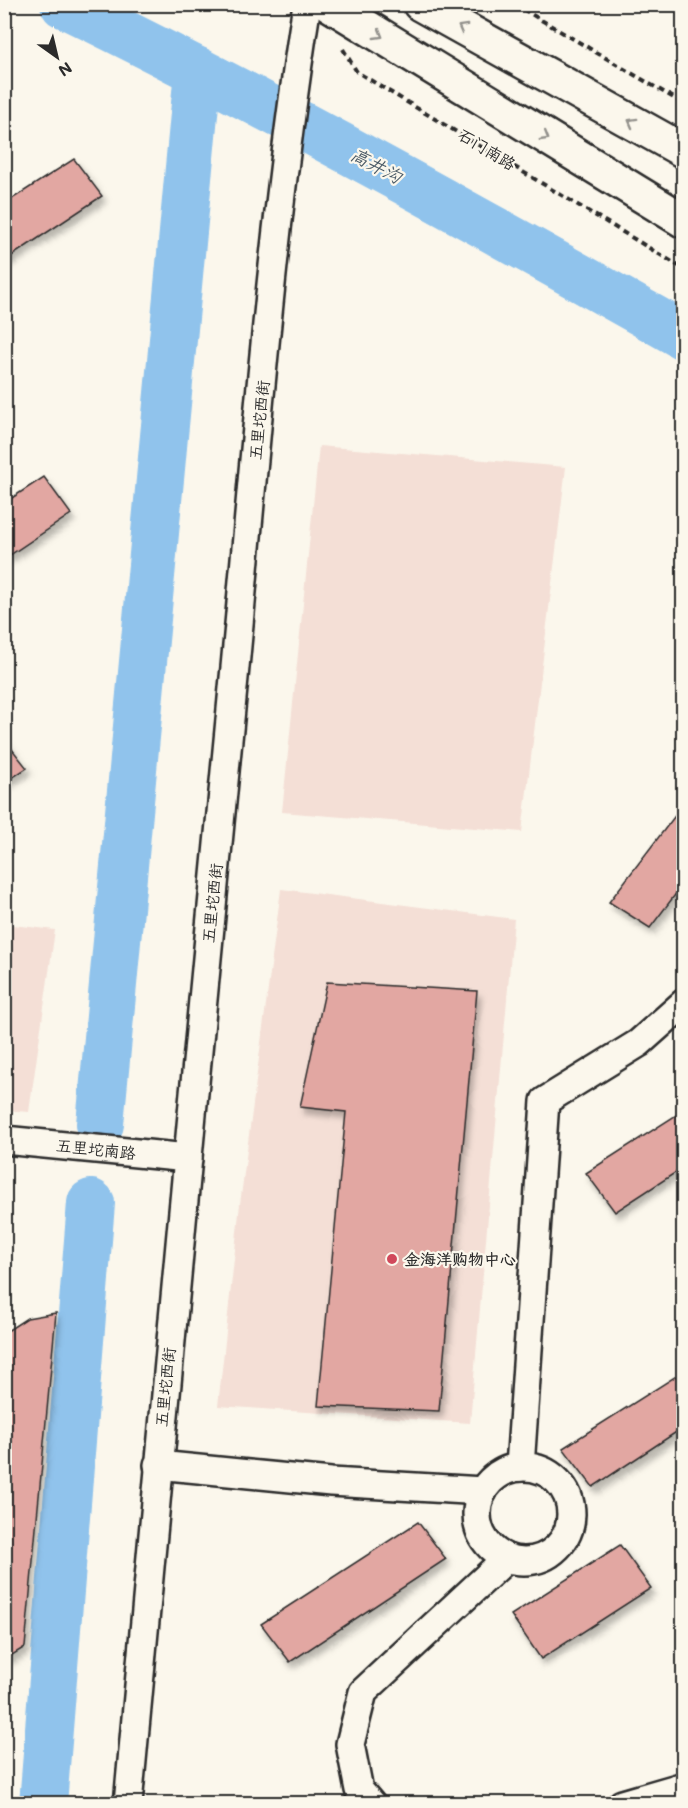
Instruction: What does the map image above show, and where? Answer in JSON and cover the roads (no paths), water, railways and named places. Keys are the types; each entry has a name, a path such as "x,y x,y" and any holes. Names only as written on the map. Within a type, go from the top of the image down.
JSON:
{"main road":[{"path":"329,4 684,221"},
{"path":"420,4 684,151"}],"street":[{"name":"五里坨西街","path":"128,1803 158,1465 283,186 307,4"},
{"path":"520,1467 545,1101 639,1043 684,1003"},
{"name":"五里坨南路","path":"4,1140 188,1158"},
{"path":"158,1465 331,1482 483,1491"},
{"path":"520,1467 536,1468 550,1474 565,1491 571,1513 569,1528 562,1542 537,1559 522,1561 507,1558 493,1549 483,1537 478,1522 477,1506 483,1491 499,1474 520,1467"},
{"path":"370,1803 359,1790 350,1744 363,1692 507,1558"},
{"path":"622,1803 684,1786"}],"waterway":[{"name":"高井沟","path":"64,4 299,124 684,336"},
{"path":"100,1124 198,71"},
{"path":"43,1804 91,1203"}],"place":[{"name":"金海洋购物中心","path":"392,1259"}]}
